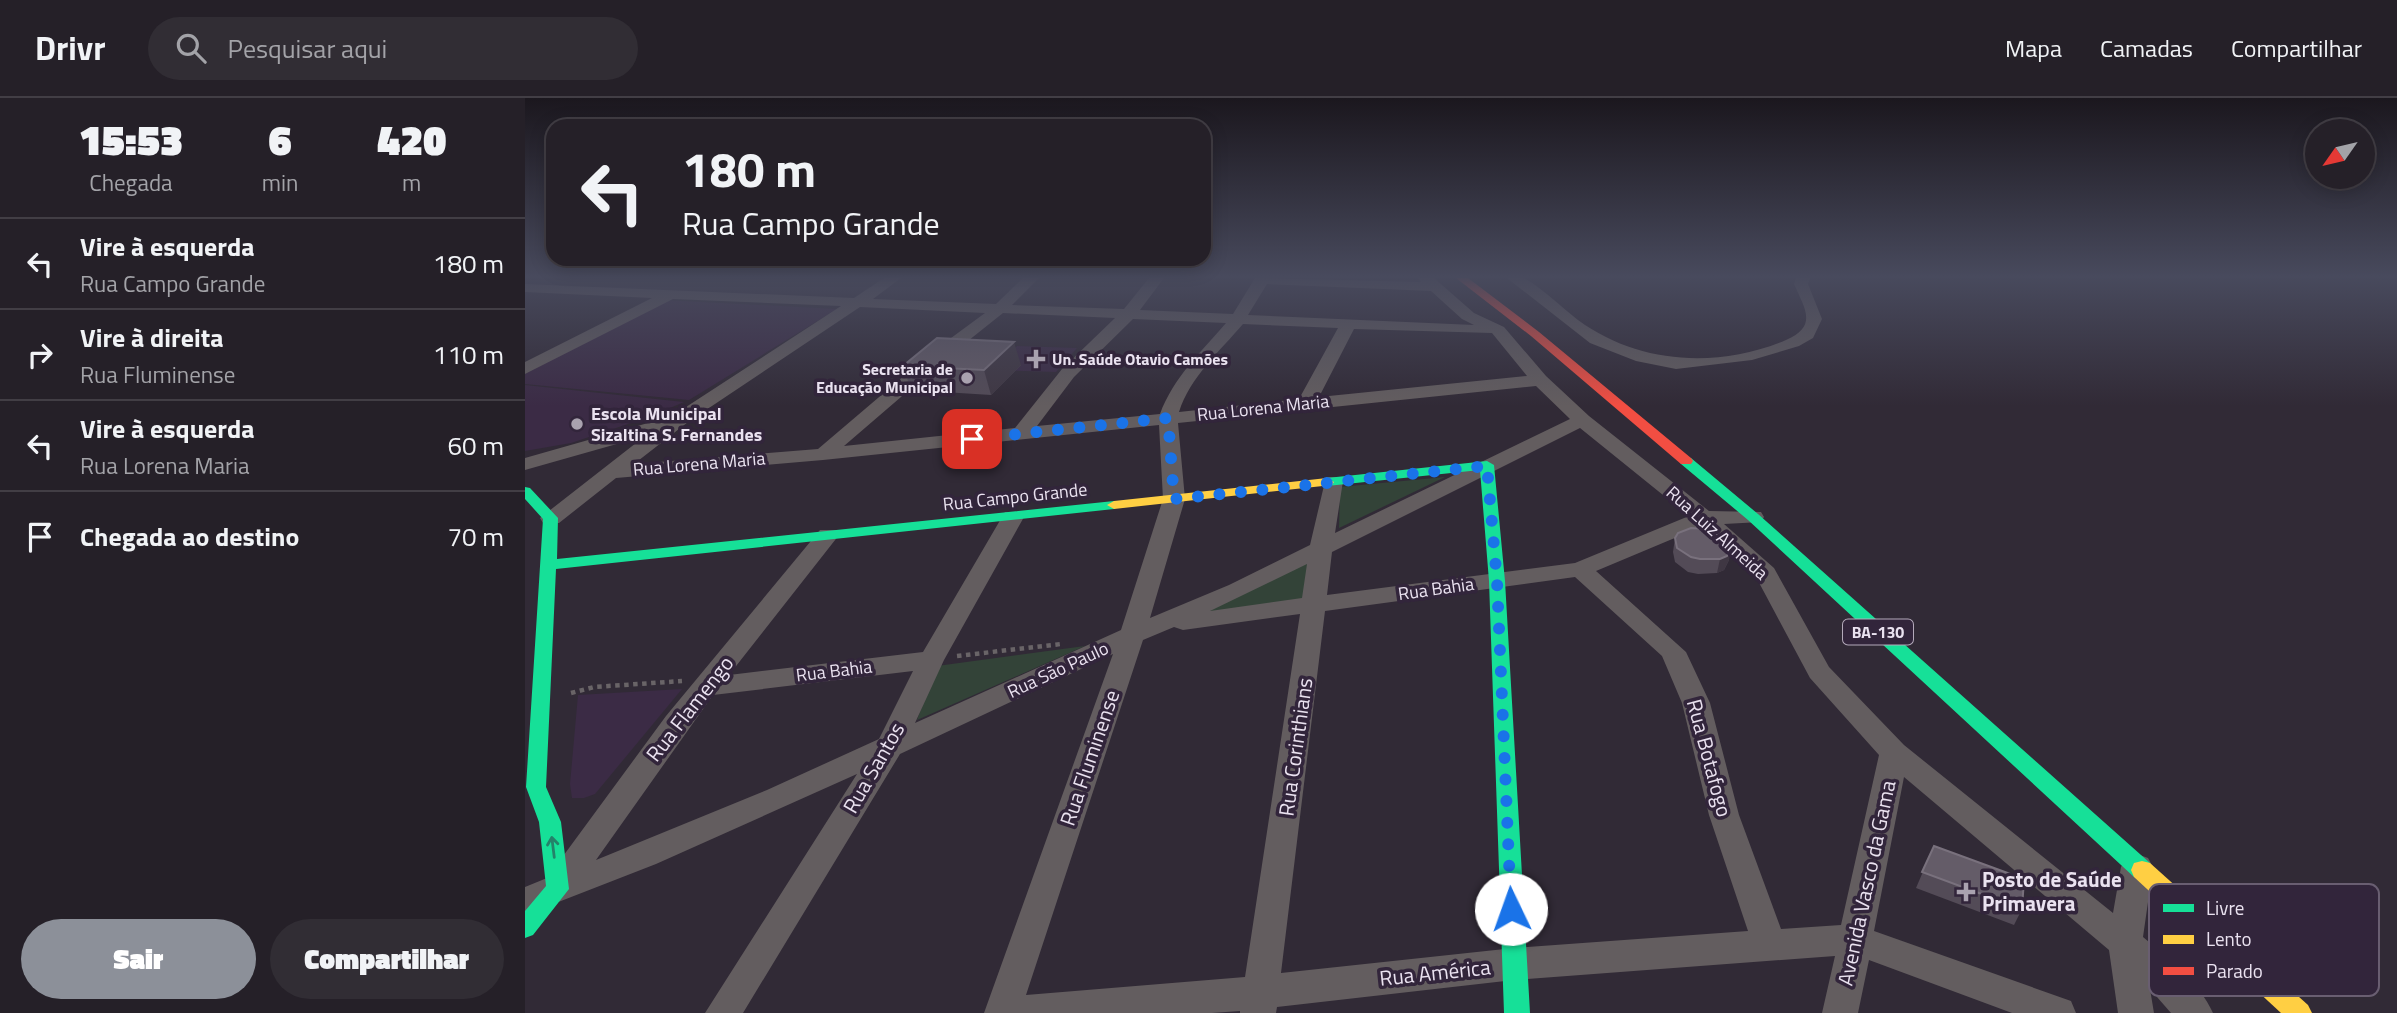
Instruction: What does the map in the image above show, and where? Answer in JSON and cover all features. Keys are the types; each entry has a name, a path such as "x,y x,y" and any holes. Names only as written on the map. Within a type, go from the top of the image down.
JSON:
{"main road":[{"name":"BA-130","path":"1517,321 1753,517 2156,884"},
{"name":"Rua Campo Grande","path":"547,565 1487,466"},
{"path":"1487,466 1497,581 1517,1013"},
{"path":"525,491 551,518 538,701 536,787 549,822 558,888 525,928"},
{"path":"525,808 536,787"},
{"name":"BA-130","path":"2280,996 2299,1013"}],"street":[{"path":"525,369 620,321"},
{"path":"551,518 681,418 832,321"},
{"path":"823,454 938,356 984,321"},
{"path":"1021,434 1068,373 1122,321"},
{"path":"1230,321 1498,330 1535,334"},
{"path":"1168,418 1182,386 1237,321"},
{"name":"Rua Luiz Almeida","path":"1478,321 1498,330 1540,380 1582,420 1704,518 1766,573 1819,672 1894,753 2149,964"},
{"path":"1572,321 1599,341 1645,358 1678,364 1730,359 1783,347 1804,338 1812,328 1813,321"},
{"path":"1306,404 1348,325"},
{"name":"Rua Lorena Maria","path":"610,472 823,454 1540,380"},
{"path":"525,464 681,418"},
{"name":"Rua Fluminense","path":"1002,1013 1132,635 1174,499 1168,418"},
{"name":"Rua São Paulo","path":"525,901 645,855 889,748 1321,549 1582,420"},
{"name":"Rua Corinthians","path":"1261,1002 1321,549 1333,481"},
{"name":"Rua Santos","path":"723,1013 889,748 931,660 1013,517"},
{"path":"1704,518 1753,517"},
{"name":"Rua Bahia","path":"1159,625 1580,569 1704,518"},
{"name":"Rua Flamengo","path":"558,888 676,723 828,535"},
{"name":"Rua Botafogo","path":"1580,569 1672,652 1696,703 1713,762 1724,815 1769,944"},
{"name":"Rua Bahia","path":"707,687 931,660"},
{"name":"Avenida Vasco da Gama","path":"1840,1013 1894,753"},
{"path":"2136,1013 2125,943 2137,867"},
{"path":"1854,939 2058,1013"},
{"name":"Rua América","path":"1016,1013 1261,1002 1514,964 1854,939"},
{"name":"Rua Luiz Almeida","path":"2179,996 2195,1013"}],"path":[{"path":"931,660 1065,643"},
{"path":"538,701 594,687 645,682 694,680 707,687"}],"shaded area":[{"path":"624,321 818,321 689,400 525,384 525,374"},
{"name":"Un. Saúde Otavio Camões","path":"1017,346 1077,348 1056,372 994,370"},
{"name":"Escola Municipal Sizaltina S. Fernandes","path":"525,385 684,402 649,417 571,443 525,451"},
{"path":"682,689 595,794 572,798 570,784 578,695"}],"green space":[{"path":"1445,477 1339,528 1340,487"},
{"path":"1309,562 1308,603 1194,616"},
{"path":"1085,646 917,720 937,666"}],"building":[{"path":"937,338 1014,342 984,370 903,366"},
{"path":"1691,528 1708,529 1729,540 1732,546 1727,556 1720,559 1700,559 1677,548 1675,538 1678,533"},
{"path":"1934,846 2024,879 2022,909 1922,872"}],"traffic: fast":[{"path":"1686,461 1753,517 2142,870"},
{"path":"1327,482 1487,465 1497,581 1517,1013"},
{"path":"525,491 551,518 536,787 550,822 558,889 525,928"},
{"path":"547,565 1114,505"}],"traffic: slow":[{"path":"1114,505 1327,482"},
{"path":"2142,870 2157,884"},
{"path":"2280,996 2299,1013"}],"traffic: jam":[{"path":"1517,321 1686,461"}],"place":[{"name":"Un. Saúde Otavio Camões","path":"1036,359"},
{"name":"Secretaria de Educação Municipal","path":"967,378"},
{"name":"Escola Municipal Sizaltina S. Fernandes","path":"577,424"},
{"name":"Posto de Saúde Primavera","path":"1966,892"}],"route":[{"path":"972,439 1168,418 1174,499 1487,466 1497,581 1511,909"}]}
